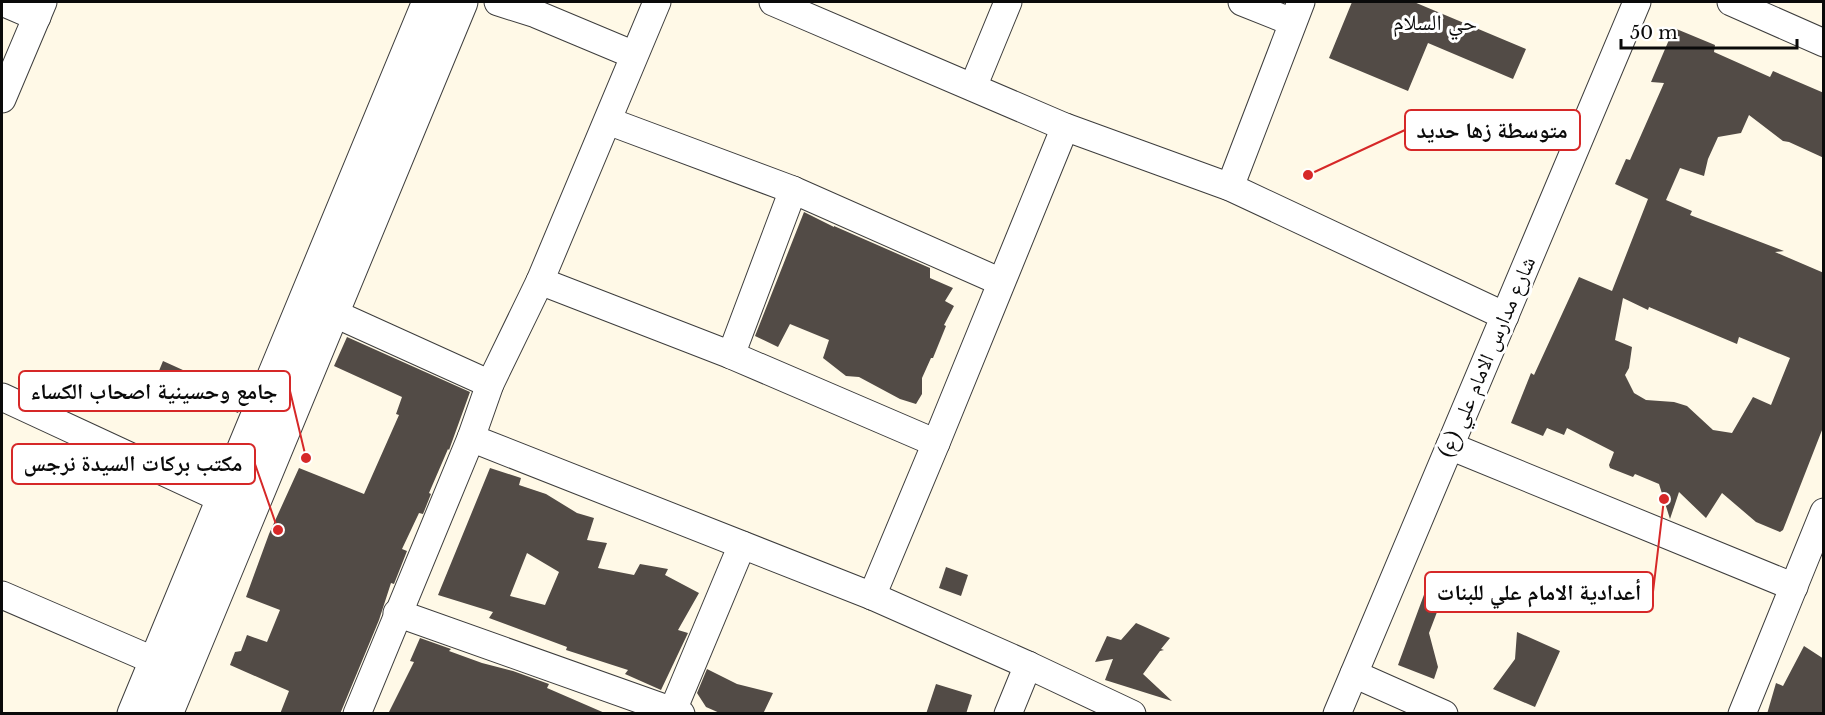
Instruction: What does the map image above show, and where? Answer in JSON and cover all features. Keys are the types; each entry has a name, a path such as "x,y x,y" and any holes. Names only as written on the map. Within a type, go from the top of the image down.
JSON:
{"street":[{"path":"2,2 40,9 2,99"},
{"path":"134,714 429,2"},
{"path":"166,714 461,2"},
{"path":"498,2 536,14 579,34 634,55"},
{"path":"357,714 471,438 490,384 540,281 657,2"},
{"path":"773,2 1065,126 1230,187 1505,316"},
{"path":"973,87 1008,2"},
{"path":"1230,187 1296,12 1242,2"},
{"name":"شارع مدارس الامام علي (ع)","path":"1337,714 1637,2"},
{"path":"1731,2 1824,43"},
{"path":"608,121 793,190 1001,282"},
{"path":"872,596 1065,126"},
{"path":"731,355 793,190"},
{"path":"540,281 731,355 936,443"},
{"path":"331,312 490,384"},
{"path":"2,397 222,499"},
{"path":"471,438 872,596 1132,714"},
{"path":"1450,446 1794,587"},
{"path":"1742,714 1824,512"},
{"path":"397,613 677,712 742,545"},
{"path":"2,595 155,661"},
{"path":"1008,714 1028,665"},
{"path":"1354,674 1444,714"}],"building":[{"path":"1352,2 1414,2 1526,49 1513,79 1428,43 1408,91 1329,58"},
{"path":"1674,28 1715,45 1714,52 1770,77 1773,71 1824,93 1824,158 1783,141 1749,115 1741,133 1718,137 1708,159 1704,176 1680,168 1666,200 1692,211 1690,215 1784,251 1775,252 1824,273 1824,425 1783,530 1780,532 1756,522 1722,493 1706,518 1679,492 1670,519 1659,484 1635,474 1633,477 1610,468 1614,452 1567,428 1564,435 1547,428 1543,436 1511,423 1531,373 1534,375 1579,277 1612,291 1648,199 1615,184 1626,159 1630,160 1664,83 1651,82","holes":["1623,298 1648,310 1649,307 1737,344 1739,337 1790,358 1771,405 1753,397 1732,433 1713,430 1687,406 1674,402 1646,400 1634,393 1625,375 1629,368 1632,347 1615,340"]},
{"path":"804,212 930,268 930,278 953,288 945,301 954,306 944,325 946,326 933,358 922,378 922,394 916,404 900,399 859,377 846,376 823,358 829,340 790,324 778,347 755,336"},
{"path":"347,337 470,392 449,450 429,493 431,494 423,514 419,513 402,549 407,551 394,584 391,583 379,620 340,714 280,714 289,691 230,665 235,652 241,651 247,635 267,642 280,610 246,597 269,534 299,468 364,494 399,415 396,414 402,397 334,366"},
{"path":"163,361 205,380 206,377 238,390 236,393 245,397 238,413 156,378"},
{"path":"490,468 521,478 519,485 546,494 577,513 594,518 587,540 607,543 598,568 634,575 640,564 668,569 665,575 699,593 678,630 688,633 661,690 625,674 628,670 566,650 567,647 489,618 493,612 438,595","holes":["527,553 559,572 545,605 510,596"]},
{"path":"946,567 968,575 961,596 939,588"},
{"path":"1425,592 1442,599 1429,633 1438,667 1434,679 1398,665"},
{"path":"1136,623 1170,638 1161,649 1164,650 1160,651 1143,674 1172,701 1105,680 1113,659 1095,662 1107,636 1121,640"},
{"path":"1517,632 1560,651 1535,707 1493,689 1515,659"},
{"path":"420,638 482,663 549,684 547,688 607,714 388,714 414,662 410,661"},
{"path":"1804,646 1824,659 1824,714 1767,714 1776,683 1783,686"},
{"path":"707,669 737,684 773,693 763,714 722,714 706,707 697,693"},
{"path":"936,684 972,695 966,714 926,714"}],"place":[{"name":"متوسطة زها حديد","path":"1308,175"},
{"name":"جامع وحسينية اصحاب الكساء","path":"306,458"},
{"name":"أعدادية الامام علي للبنات","path":"1664,499"},
{"name":"مكتب بركات السيدة نرجس","path":"278,530"}],"district":[{"name":"حي السلام","path":"1435,22"}]}
